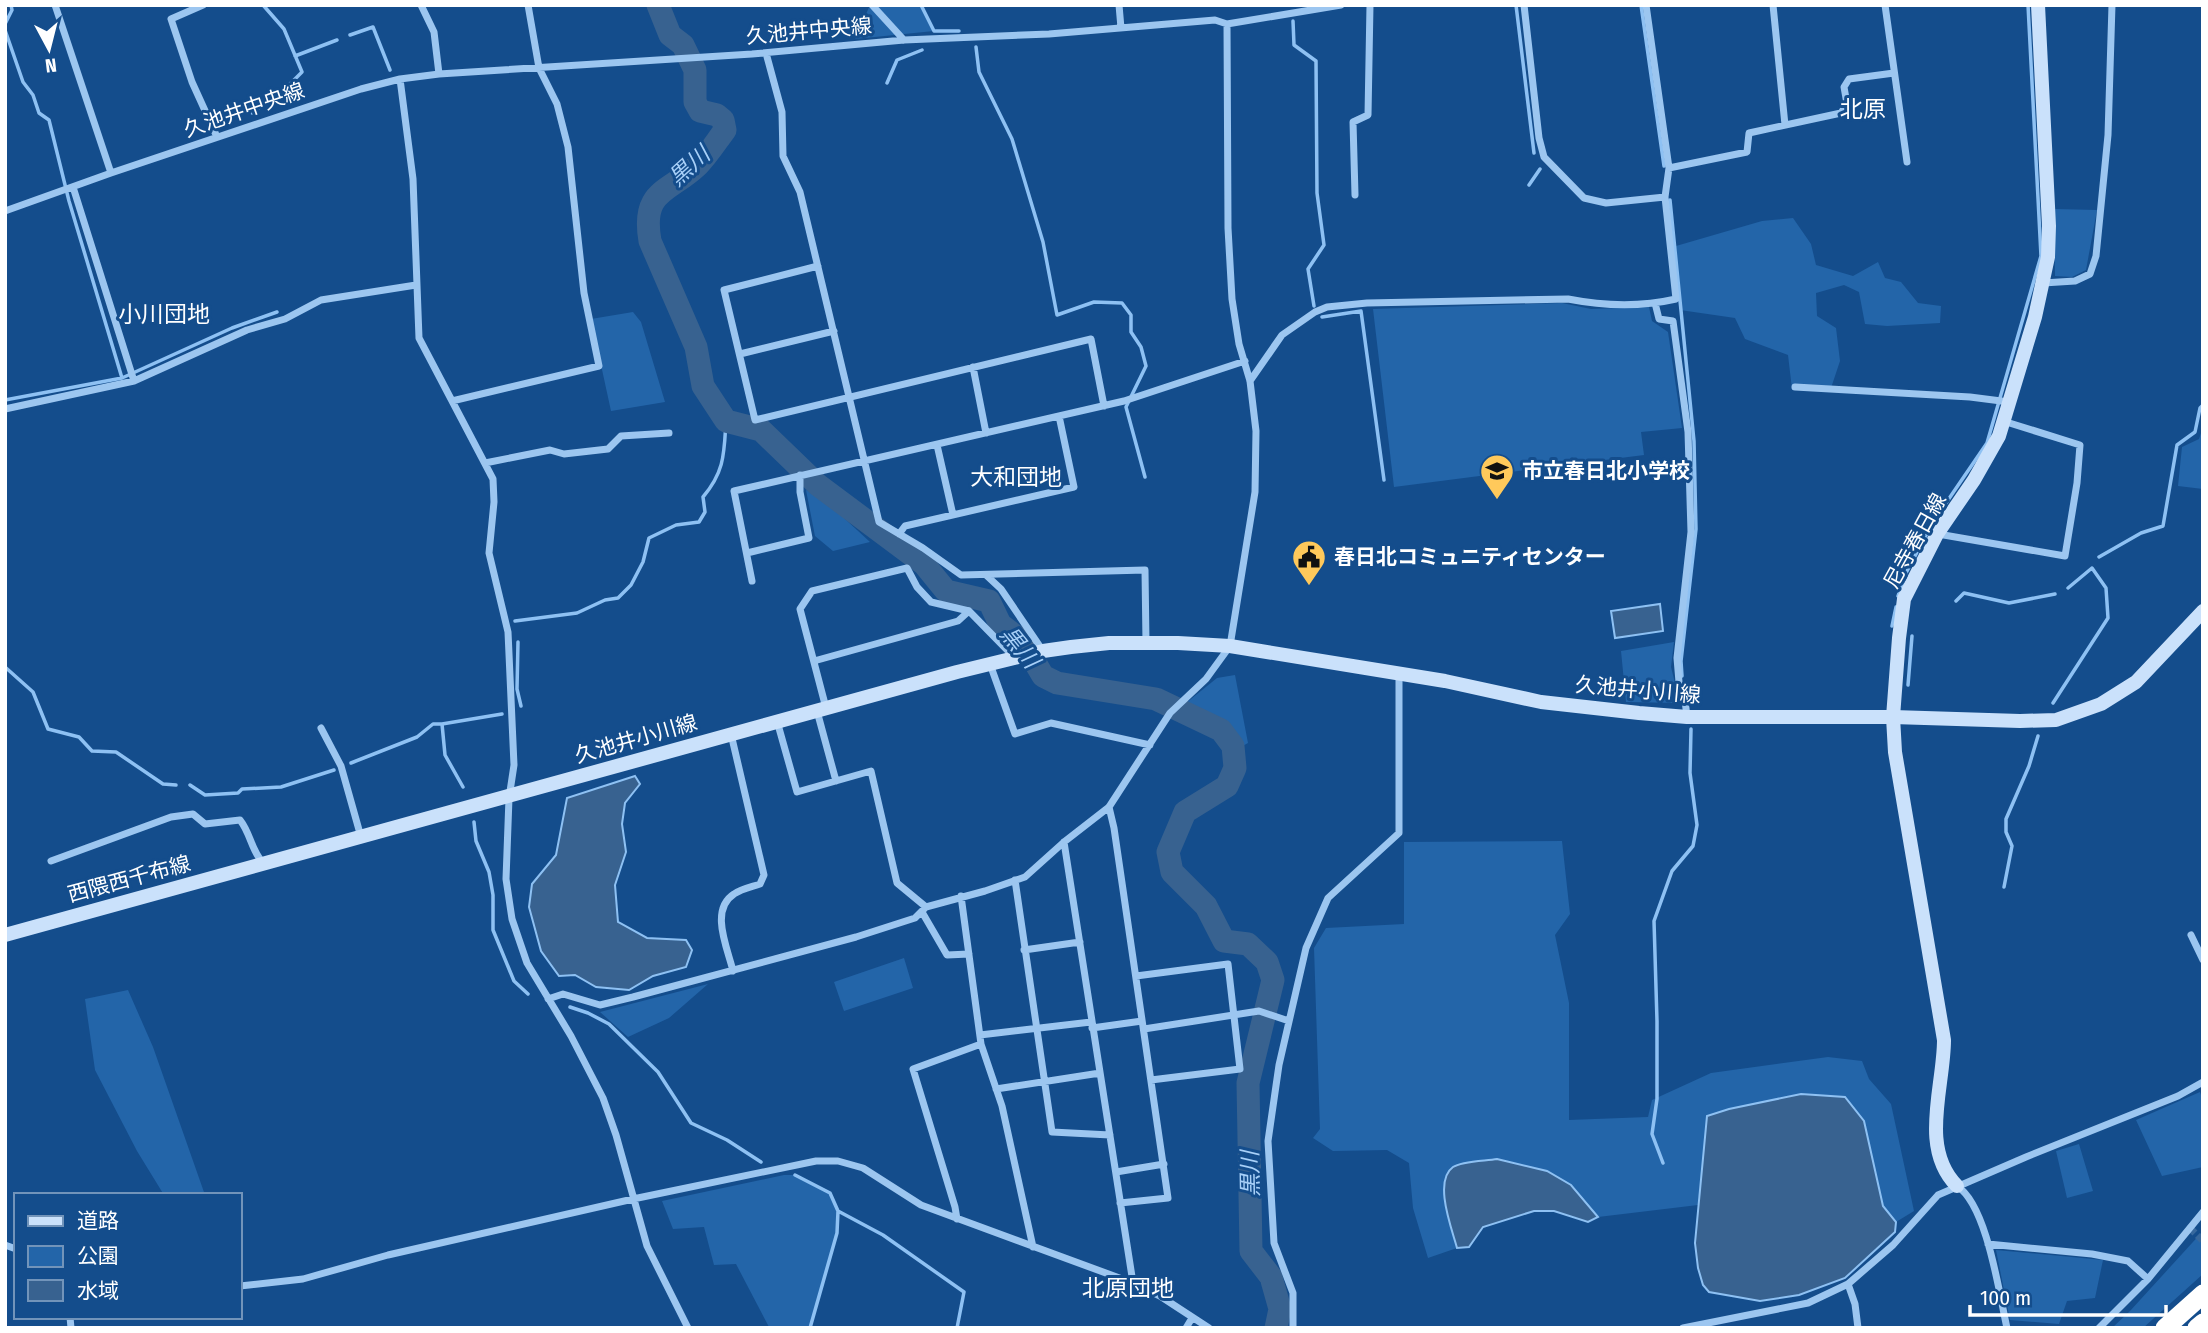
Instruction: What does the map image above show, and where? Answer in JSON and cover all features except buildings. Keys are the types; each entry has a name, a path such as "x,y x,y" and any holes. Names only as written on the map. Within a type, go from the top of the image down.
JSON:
{"highway":[{"path":"2165,1328 2203,1294"},
{"path":"2197,1328 2203,1322"}],"street":[{"path":"55,5 111,173"},
{"path":"203,5 171,19 192,82 218,137"},
{"path":"421,5 434,32 439,74"},
{"path":"452,401 599,366 584,293 568,147 557,104 540,68 528,5"},
{"path":"872,5 904,40"},
{"path":"1119,5 1121,28"},
{"name":"久池井中央線","path":"5,211 361,89 400,79 439,74 766,53 904,40 1049,34 1215,20 1227,24 1341,5"},
{"path":"1355,195 1353,122 1368,115 1370,5"},
{"path":"1524,5 1539,138 1544,157 1584,198 1606,204 1665,197"},
{"path":"1250,381 1282,335 1314,312 1327,307 1367,303 1568,299 1595,304 1656,303 1676,299 1665,197 1669,168 1646,5"},
{"path":"1773,5 1785,125"},
{"path":"1885,5 1907,162"},
{"name":"尼寺春日線","path":"1957,1186 1946,1175 1935,1134 1944,1041 1895,752 1893,717 1904,598 1937,534 1999,436 2003,421 2003,401 2035,317 2048,257 2049,226 2038,5"},
{"path":"2042,283 2076,281 2090,274 2096,256 2108,135 2112,5"},
{"path":"548,999 563,994 600,1004 733,971 915,918 924,909 1025,877 1109,807 1170,713 1206,679 1230,646 1255,492 1256,431 1250,381 1239,344 1232,299 1228,249 1227,24"},
{"path":"766,53 782,112 783,156 800,192 879,522 961,575 1145,570 1146,643"},
{"path":"1669,168 1747,152 1749,133 1841,113 1847,104 1844,87 1849,79 1894,73"},
{"path":"400,79 413,179 419,338 493,480 494,502 489,553 508,632 514,765 509,798 506,879 512,919 527,963 577,1046 603,1098 647,1246 688,1328"},
{"path":"69,188 134,381"},
{"path":"818,266 724,290 755,420 1091,339 1104,406"},
{"path":"5,409 134,381 247,330 285,318 321,300 416,285"},
{"path":"1656,303 1659,319 1672,321 1688,432 1691,531 1677,658 1687,717"},
{"path":"740,354 834,331"},
{"path":"752,581 734,491 797,479 817,471 1104,406 1245,361"},
{"path":"973,367 986,433"},
{"path":"1795,387 2003,401"},
{"path":"899,534 905,526 1074,487 1059,416"},
{"path":"1937,534 2065,556 2077,483 2080,445 2003,421"},
{"path":"485,463 550,450 564,454 608,449 621,436 669,433"},
{"path":"937,445 953,515"},
{"path":"747,553 809,538 797,479"},
{"path":"836,781 814,661 800,609 812,590 907,568 917,587 931,602 969,611 1017,657"},
{"path":"986,574 1001,589 1040,652"},
{"path":"814,661 958,621 969,611"},
{"name":"久池井小川線","path":"264,864 509,798 777,721 1040,652 1109,643 1230,646 1445,681 1541,702 1687,717 2056,720 2101,704 2136,682 2203,611"},
{"path":"990,663 1015,734 1051,723 1150,745"},
{"path":"1293,1328 1293,1293 1274,1243 1268,1141 1279,1065 1306,948 1328,898 1399,833 1399,673"},
{"path":"777,721 797,792 871,771 898,883 924,909 947,956 969,954"},
{"path":"321,728 341,766 361,838"},
{"path":"731,734 764,875 760,884 733,894 722,909 721,918 733,971"},
{"path":"1109,807 1168,1198 1121,1203"},
{"path":"51,861 171,817 193,814 205,824 240,820 250,832 253,852 264,864"},
{"path":"1064,842 1133,1283"},
{"name":"西隈西千布線","path":"5,935 264,864"},
{"path":"1015,880 1052,1132 1110,1135"},
{"path":"961,896 981,1044 1002,1106 1033,1247"},
{"path":"2191,935 2203,960"},
{"path":"1024,950 1080,943"},
{"path":"1136,976 1228,964 1240,1069 1151,1080"},
{"path":"980,1035 1036,1028 1143,1025 1259,1011 1289,1021"},
{"path":"957,1219 913,1069 981,1044"},
{"path":"996,1089 1100,1073"},
{"path":"1683,1328 1808,1303 1848,1284 1893,1245 1938,1195 2178,1096 2203,1082"},
{"path":"242,1286 303,1279 374,1258 633,1199 816,1161 838,1161 863,1168 921,1205 1133,1283 1160,1296 1209,1328"},
{"path":"1116,1172 1164,1164"},
{"path":"1957,1186 1965,1191 1973,1202 1988,1244 2007,1328"},
{"path":"2099,1328 2148,1279 2203,1212"},
{"path":"1988,1244 2092,1254 2128,1261 2148,1279"},
{"path":"1848,1284 1855,1304 1858,1328"},
{"path":"1186,1328 1192,1318"}],"green space":[{"path":"870,5 921,5 934,31 855,39"},
{"path":"2054,209 2097,210 2086,270 2072,277 2055,276"},
{"path":"1793,218 1811,244 1816,265 1853,276 1878,262 1885,278 1901,282 1918,303 1941,306 1940,323 1887,326 1865,324 1859,292 1844,285 1816,293 1817,316 1836,328 1840,361 1830,391 1792,389 1788,355 1745,339 1735,318 1680,310 1676,246 1762,221"},
{"path":"1562,303 1591,309 1649,307 1652,321 1668,332 1682,428 1641,432 1644,455 1394,487 1373,309"},
{"path":"633,312 641,322 665,402 611,411 591,319"},
{"path":"2203,427 2203,489 2178,486 2182,447 2199,439"},
{"path":"806,490 818,494 870,542 833,551 815,536"},
{"path":"1674,642 1671,667 1680,703 1626,702 1621,651"},
{"path":"1235,675 1248,743 1239,748 1227,724 1186,703 1217,678"},
{"path":"1562,841 1570,914 1555,935 1569,1003 1569,1120 1648,1117 1652,1100 1711,1073 1828,1057 1862,1061 1869,1079 1891,1104 1914,1211 1896,1222 1883,1206 1864,1121 1707,1116 1698,1205 1598,1217 1571,1185 1444,1197 1457,1248 1428,1258 1413,1208 1409,1163 1387,1150 1333,1151 1313,1138 1320,1129 1314,948 1326,928 1404,924 1404,842"},
{"path":"904,958 913,988 844,1011 834,982"},
{"path":"708,984 669,1018 628,1037 600,1012"},
{"path":"128,990 153,1047 204,1193 163,1193 137,1151 95,1070 85,999"},
{"path":"2200,1092 2203,1101 2203,1167 2162,1176 2136,1120"},
{"path":"2079,1144 2093,1191 2067,1198 2056,1151"},
{"path":"784,1175 795,1175 830,1193 838,1211 837,1233 810,1328 769,1327 736,1264 714,1265 704,1227 673,1229 662,1201"},
{"path":"2203,1231 2203,1274 2143,1328 2112,1328 2130,1311"},
{"path":"1996,1250 2103,1260 2095,1298 2067,1301 2059,1324 2010,1320"}],"water":[{"path":"1660,604 1663,631 1615,638 1611,611"},
{"path":"635,776 640,784 625,803 622,824 626,852 615,885 618,922 647,938 686,940 692,950 686,967 653,976 629,990 596,987 575,975 559,976 541,951 529,907 532,884 556,855 567,798"},
{"path":"1801,1094 1845,1097 1864,1121 1883,1206 1896,1222 1895,1232 1845,1278 1799,1295 1760,1301 1709,1292 1703,1285 1698,1268 1695,1243 1707,1116"},
{"path":"1497,1159 1547,1171 1571,1185 1598,1217 1588,1222 1554,1211 1534,1211 1483,1227 1469,1247 1457,1248 1444,1194 1447,1174 1453,1167 1462,1164"}],"waterway":[{"path":"5,24 12,10 11,5"},
{"path":"252,113 284,90 302,72 284,29 263,5"},
{"name":"黒川","path":"658,5 670,35 683,45 695,70 695,102 700,111 717,115 723,120 725,130 698,165 654,201 648,224 650,241 696,347 703,386 726,421 761,430 818,485 924,564 946,591 989,601 1000,624 1023,642 1043,676 1057,683 1156,699 1221,730 1233,746 1235,768 1227,786 1185,812 1168,852 1172,872 1206,906 1224,941 1248,944 1267,962 1273,980 1248,1083 1251,1251 1271,1277 1280,1309 1276,1328"},
{"path":"921,5 934,31 959,31"},
{"path":"1516,5 1534,153"},
{"path":"1641,5 1664,166"},
{"path":"1898,596 1906,573 1933,522 1987,443 2041,256 2028,5"},
{"path":"1293,21 1294,45 1316,61 1317,193 1324,245 1308,269 1314,306"},
{"path":"350,35 373,27 390,70"},
{"path":"5,30 23,82 33,95 39,113 49,120 69,201 122,378 232,328 277,312"},
{"path":"295,56 337,40"},
{"path":"976,47 979,72 1012,139 1043,242 1057,315 1094,302 1122,303 1131,315 1131,332 1141,347 1146,366 1126,407 1145,477"},
{"path":"887,83 897,60 922,50"},
{"path":"1529,185 1540,169"},
{"path":"1670,200 1694,441 1696,529 1681,661 1682,676"},
{"path":"1322,317 1361,311 1384,480"},
{"path":"5,400 122,378"},
{"path":"2099,557 2141,533 2163,526 2177,445 2195,432 2203,405"},
{"path":"515,621 577,613 605,600 618,598 631,585 643,562 649,538 676,525 699,522 705,512 703,497 716,479 722,461 726,421"},
{"path":"2053,703 2108,618 2106,588 2092,568 2068,588"},
{"path":"1956,601 1964,593 2009,603 2055,594"},
{"path":"1892,626 1896,607"},
{"path":"1908,685 1912,636"},
{"path":"518,642 517,689 521,706"},
{"path":"5,667 33,692 48,729 79,737 92,751 116,752 163,784 176,785"},
{"path":"1686,693 1690,704"},
{"path":"463,787 445,755 442,724 502,714"},
{"path":"351,763 417,737 433,724 442,724"},
{"path":"1663,1163 1652,1134 1657,1099 1654,921 1672,871 1693,846 1697,825 1690,773 1691,729"},
{"path":"2004,887 2012,846 2006,832 2006,819 2029,766 2038,736"},
{"path":"190,785 205,795 238,793 242,789 281,787 334,770"},
{"path":"474,822 476,841 489,872 493,895 493,930 514,981 528,994"},
{"path":"570,1007 609,1024 658,1072 691,1123 727,1140 761,1162"},
{"path":"795,1175 830,1193 838,1211 837,1233 810,1328"},
{"path":"838,1211 883,1235 964,1292 957,1328"}],"tunnel":[{"path":"2190,1228 2203,1241"}],"place":[{"name":"市立春日北小学校","path":"1497,501"},
{"name":"春日北コミュニティセンター","path":"1309,587"}],"district":[{"name":"北原","path":"1863,109"},
{"name":"小川団地","path":"164,314"},
{"name":"大和団地","path":"1016,477"},
{"name":"北原団地","path":"1128,1288"}]}
